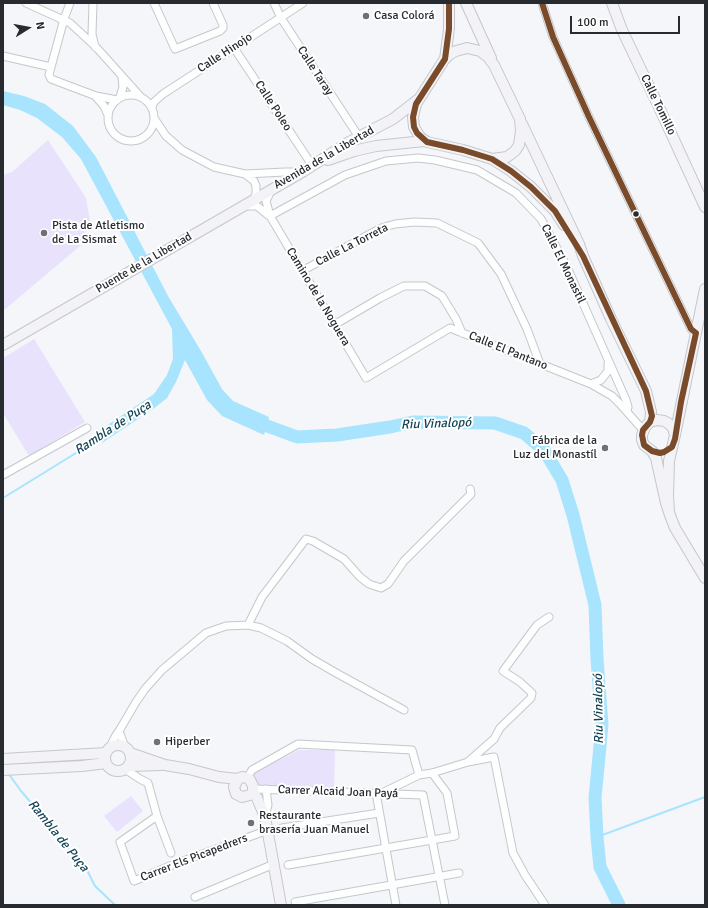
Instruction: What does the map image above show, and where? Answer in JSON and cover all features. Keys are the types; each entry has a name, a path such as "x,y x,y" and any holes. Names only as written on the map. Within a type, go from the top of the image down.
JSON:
{"main road":[{"path":"445,59 449,29 449,3"},
{"path":"466,3 579,244 583,256"},
{"name":"Calle Tomillo","path":"612,3 622,30 705,207"},
{"path":"494,65 480,51 471,48 456,51 445,59 414,110 413,122 417,132 424,140 434,144 463,150 492,160 520,178 546,202 560,218 583,256 646,391 665,421 673,428 675,434"},
{"name":"Avenida de la Libertad","path":"226,216 393,118 420,98"},
{"path":"492,160 507,157 515,151 520,139 520,119"},
{"path":"305,170 363,149 387,144 424,140"},
{"name":"Puente de la Libertad","path":"3,345 226,216"},
{"path":"669,512 668,484 670,455 674,443 681,402 705,290"},
{"path":"646,391 652,412 650,422 643,430 642,440 644,445 652,451 660,453 672,447"},
{"path":"650,422 657,420 665,421 676,412 681,402"},
{"path":"652,451 657,464 669,512 681,539 705,578"},
{"path":"6,759 81,755 108,750 119,745 165,765"},
{"path":"108,750 105,758 106,763 110,768 115,770 120,770 127,767 165,765 239,781 252,782 251,793 264,814 268,830 281,905"},
{"path":"127,767 131,758 128,750"},
{"path":"3,770 82,766 106,763"},
{"path":"239,781 234,792 242,797 251,793"}],"street":[{"path":"27,3 64,19 76,28 96,47 122,77 152,107 154,118 153,125 145,137 135,141 122,139 111,130 108,123 108,115 112,104 118,98 124,87 122,77"},
{"path":"70,3 64,19 49,75 51,80 96,96 118,98 133,95 140,96"},
{"path":"93,3 92,34 96,47"},
{"path":"154,3 175,49 223,28 213,3"},
{"name":"Calle Taray","path":"274,3 281,18 359,137"},
{"name":"Calle Hinojo","path":"152,107 154,102 163,94 303,3"},
{"path":"542,3 554,37 589,117 691,329 696,333"},
{"path":"76,28 83,29 92,25"},
{"name":"Calle Poleo","path":"234,48 305,170"},
{"path":"3,56 51,67"},
{"path":"96,96 104,106 108,115"},
{"path":"154,118 166,136"},
{"path":"150,131 160,132 182,150 214,167 245,174 305,170"},
{"name":"Calle El Monastil","path":"270,216 345,175 386,161 418,158 435,160 477,170 516,193 541,219 567,267 626,400 628,407 627,411"},
{"path":"245,174 254,181 256,186 256,194 253,200"},
{"path":"270,216 266,206 266,201 268,195 274,188"},
{"path":"243,206 257,206 270,216"},
{"name":"Camino de la Noguera","path":"270,216 366,378"},
{"name":"Calle La Torreta","path":"302,271 381,228 395,224 414,222 437,224 478,243 501,274 528,329 540,364"},
{"path":"334,326 380,298 404,286 425,286 442,296 456,319 462,333"},
{"name":"Calle El Pantano","path":"366,378 450,328 591,384 612,396 643,430"},
{"path":"591,384 601,380 608,371 608,361"},
{"path":"3,475 88,428"},
{"path":"248,625 262,597 306,539 313,541 344,559 360,577 369,584 381,588 388,584 404,561 471,494 470,490"},
{"path":"468,762 494,739 500,728 532,698 532,693 520,682 503,671 537,625 549,617"},
{"path":"108,750 144,689 162,670 206,633 226,626 248,625 261,628 287,640 312,659 404,710"},
{"path":"120,731 128,750"},
{"path":"239,781 252,770 298,744 412,750 419,775"},
{"path":"396,905 379,813 378,794 419,775 432,773 494,756 513,852 525,875 545,905"},
{"path":"127,767 140,779 148,783 157,816 171,853"},
{"path":"288,865 455,836 447,793 432,773"},
{"path":"264,814 268,805 266,789"},
{"name":"Carrer Alcaid Joan Payá","path":"251,793 266,789 423,796 432,840"},
{"path":"282,828 379,813"},
{"name":"Carrer Els Picapedrers","path":"157,816 120,842 134,881 175,864 268,830"},
{"path":"432,840 445,905"},
{"path":"195,897 274,864"},
{"path":"295,902 459,873"}],"shaded area":[{"name":"Pista de Atletismo de La Sismat","path":"48,140 86,198 90,220 80,246 3,311 3,175 12,172"},
{"path":"34,339 85,422 29,456 3,413 3,358"},
{"path":"299,750 335,750 334,788 258,786 252,776 255,772"},
{"path":"131,796 143,811 117,832 104,816"}],"water":[{"path":"3,91 24,96 45,104 73,126 96,157 168,296 222,389 233,401 269,417 264,435 222,416 207,400 185,360 176,382 167,398 102,443 97,432 154,394 167,375 173,359 172,329 81,159 62,137 37,118 20,110 3,105"}],"waterway":[{"name":"Riu Vinalopó","path":"251,420 297,437 337,435 413,422 495,423 524,433 544,450 562,480 573,515 595,605 602,725 595,798 597,837 600,867 619,905"},
{"name":"Rambla de Puça","path":"3,498 102,437"},
{"name":"Rambla de Puça","path":"8,773 58,838 85,866 95,886 115,905"},
{"path":"597,837 705,797"}],"transit line":[{"path":"449,3 449,29 445,59 416,104 413,117 414,127 417,133 427,142 463,150 492,159 511,171 531,187 555,211 583,256 646,391 652,416 650,422 643,430 642,435 644,445 652,451 660,453 664,452 672,447 675,439 681,402 696,333 691,329 589,117 553,37 542,3"}],"place":[{"name":"Casa Colorá","path":"366,16"},
{"name":"Pista de Atletismo de La Sismat","path":"44,233"},
{"name":"Fábrica de la Luz del Monastíl","path":"605,448"},
{"name":"Hiperber","path":"157,742"},
{"name":"Restaurante brasería Juan Manuel","path":"251,823"}]}
